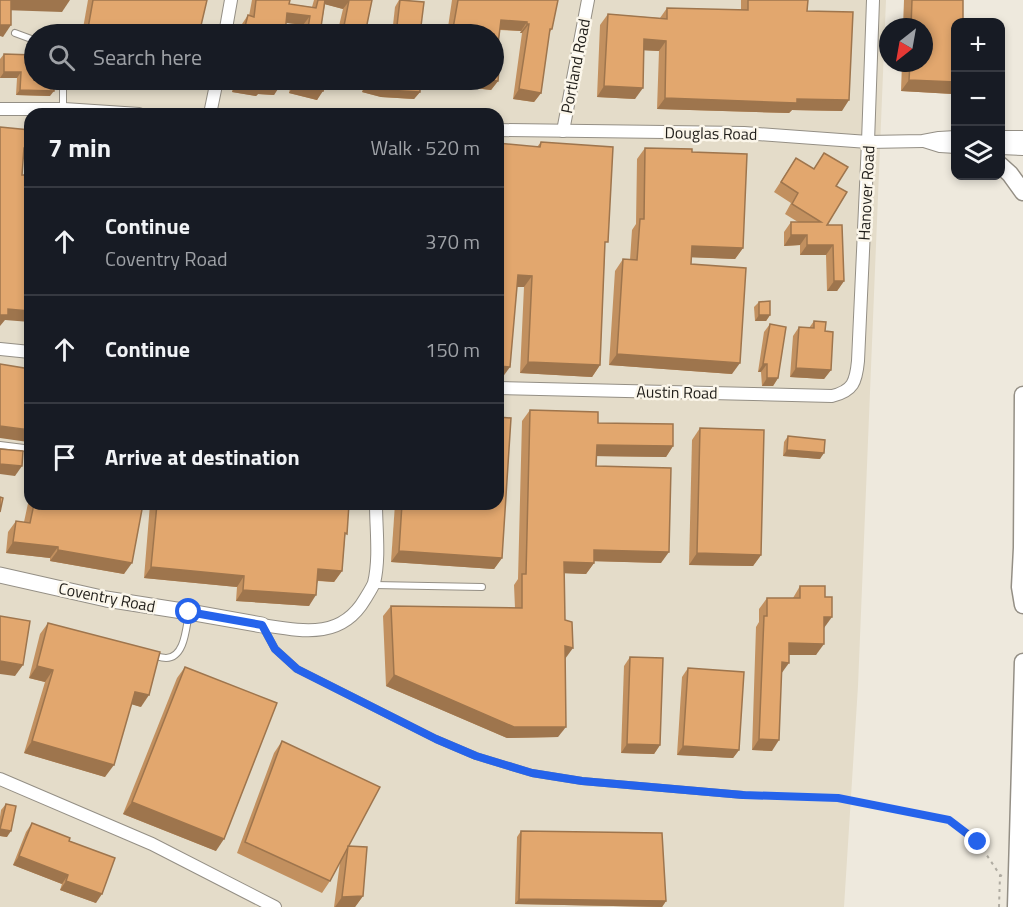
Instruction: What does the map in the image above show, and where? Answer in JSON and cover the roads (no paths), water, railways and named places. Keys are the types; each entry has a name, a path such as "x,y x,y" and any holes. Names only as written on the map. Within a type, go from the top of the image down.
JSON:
{"main road":[{"path":"1005,170 1023,192"},
{"path":"1023,406 1020,587 1023,605"},
{"path":"1016,907 1023,662"}],"street":[{"path":"227,24 231,0"},
{"name":"Portland Road","path":"563,131 588,0"},
{"name":"Hanover Road","path":"852,386 857,374 858,361 873,0"},
{"path":"211,108 215,90"},
{"path":"0,110 24,110"},
{"name":"Douglas Road","path":"504,130 744,133 868,142 923,141 951,137"},
{"path":"1005,137 1023,137"},
{"name":"Douglas Road","path":"923,141 951,147"},
{"path":"1005,148 1023,148"},
{"path":"0,349 24,351"},
{"name":"Austin Road","path":"504,388 832,396 844,393 852,386"},
{"path":"262,625 301,631 323,629 342,625 359,609 373,585 376,563 376,510"},
{"name":"Coventry Road","path":"0,575 106,599 262,625"},
{"path":"0,779 152,844 275,907"}],"lane":[{"path":"15,33 24,36"},
{"path":"63,90 63,108"},
{"path":"0,445 24,448"},
{"path":"373,585 482,587"},
{"path":"142,653 164,658 176,655 181,648 189,612"},
{"path":"262,625 275,649 297,669 436,739 476,756 532,773 582,781 743,795"}]}
